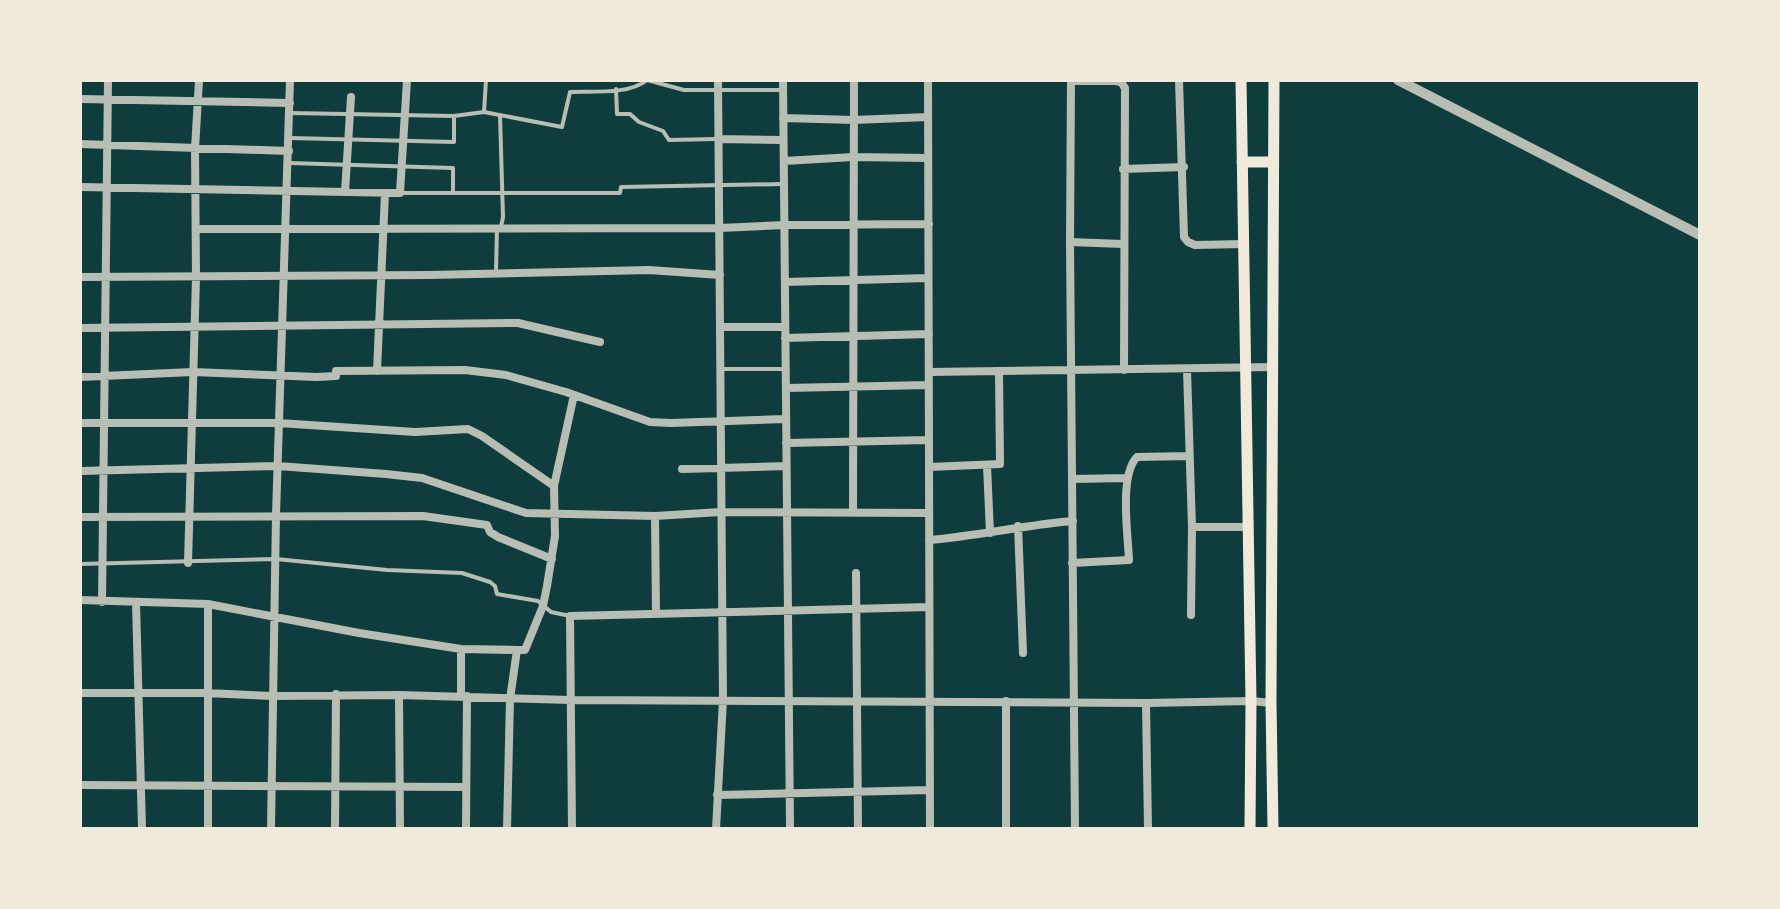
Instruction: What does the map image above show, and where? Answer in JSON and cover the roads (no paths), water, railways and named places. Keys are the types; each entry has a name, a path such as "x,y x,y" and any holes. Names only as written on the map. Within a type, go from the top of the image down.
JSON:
{"main road":[{"path":"1241,80 1251,701 1250,829"},
{"path":"1273,829 1274,80"},
{"path":"1242,162 1273,162"}],"street":[{"path":"102,602 108,80"},
{"path":"188,563 196,278 195,149 199,80"},
{"path":"271,829 276,515 289,191 290,80"},
{"path":"80,187 400,193 407,80"},
{"path":"853,512 854,80"},
{"path":"928,80 930,829"},
{"path":"1179,80 1184,237 1195,245 1244,244"},
{"path":"1398,80 1700,235"},
{"path":"1075,829 1071,81 1115,81 1121,82 1125,88 1124,370"},
{"path":"716,829 723,700 718,85"},
{"path":"783,85 790,829"},
{"path":"345,192 351,97"},
{"path":"80,99 290,103"},
{"path":"783,118 854,120 928,117"},
{"path":"718,139 783,140"},
{"path":"80,144 289,151"},
{"path":"784,161 853,157 928,158"},
{"path":"1123,169 1184,167"},
{"path":"377,371 385,193"},
{"path":"196,229 720,228 854,223 929,224"},
{"path":"1070,242 1123,244"},
{"path":"80,277 284,277 649,270 720,275"},
{"path":"785,282 928,278"},
{"path":"80,328 518,323 600,342"},
{"path":"720,327 785,327"},
{"path":"785,338 929,334"},
{"path":"929,372 1272,367"},
{"path":"80,377 193,372 336,376 336,371 465,370 506,375 650,422 786,419"},
{"path":"1187,370 1192,527 1191,615"},
{"path":"929,467 1000,464 999,371"},
{"path":"786,388 929,385"},
{"path":"80,600 208,604 461,649 525,650 543,606 552,559 556,512 554,486 574,395"},
{"path":"80,423 279,423 415,432 468,429 554,486"},
{"path":"786,443 929,440"},
{"path":"1072,563 1129,560 1127,478 1131,463 1137,457 1189,456"},
{"path":"987,465 990,533"},
{"path":"80,471 278,466 422,478 526,513 655,516 721,512 929,513"},
{"path":"682,469 786,466"},
{"path":"1072,479 1127,478"},
{"path":"80,517 423,516 487,525 490,532 498,537 552,559"},
{"path":"655,516 656,614"},
{"path":"929,540 1073,521"},
{"path":"1018,526 1023,653"},
{"path":"1192,527 1247,527"},
{"path":"856,573 858,829"},
{"path":"136,602 142,829"},
{"path":"208,604 208,829"},
{"path":"572,829 570,616 929,607"},
{"path":"461,649 466,829"},
{"path":"507,829 510,699 517,650"},
{"path":"80,693 336,694 571,700 1271,703"},
{"path":"335,829 336,694"},
{"path":"399,695 400,829"},
{"path":"1006,701 1006,829"},
{"path":"1146,703 1148,829"},
{"path":"80,785 466,787"},
{"path":"717,795 930,790"}],"lane":[{"path":"484,112 486,80"},
{"path":"290,113 454,116 484,112 562,127 570,92 616,89 641,85 647,80 684,90 718,85 783,85"},
{"path":"616,89 617,114 630,114 639,122 663,131 669,140 718,139"},
{"path":"496,273 502,193 500,115"},
{"path":"290,138 454,142 454,116"},
{"path":"289,163 453,168 453,193"},
{"path":"400,193 620,193 621,187 784,184"},
{"path":"720,369 786,369"},
{"path":"80,564 276,559 387,570 462,573 490,582 497,594 538,601 551,612 570,616"}]}
